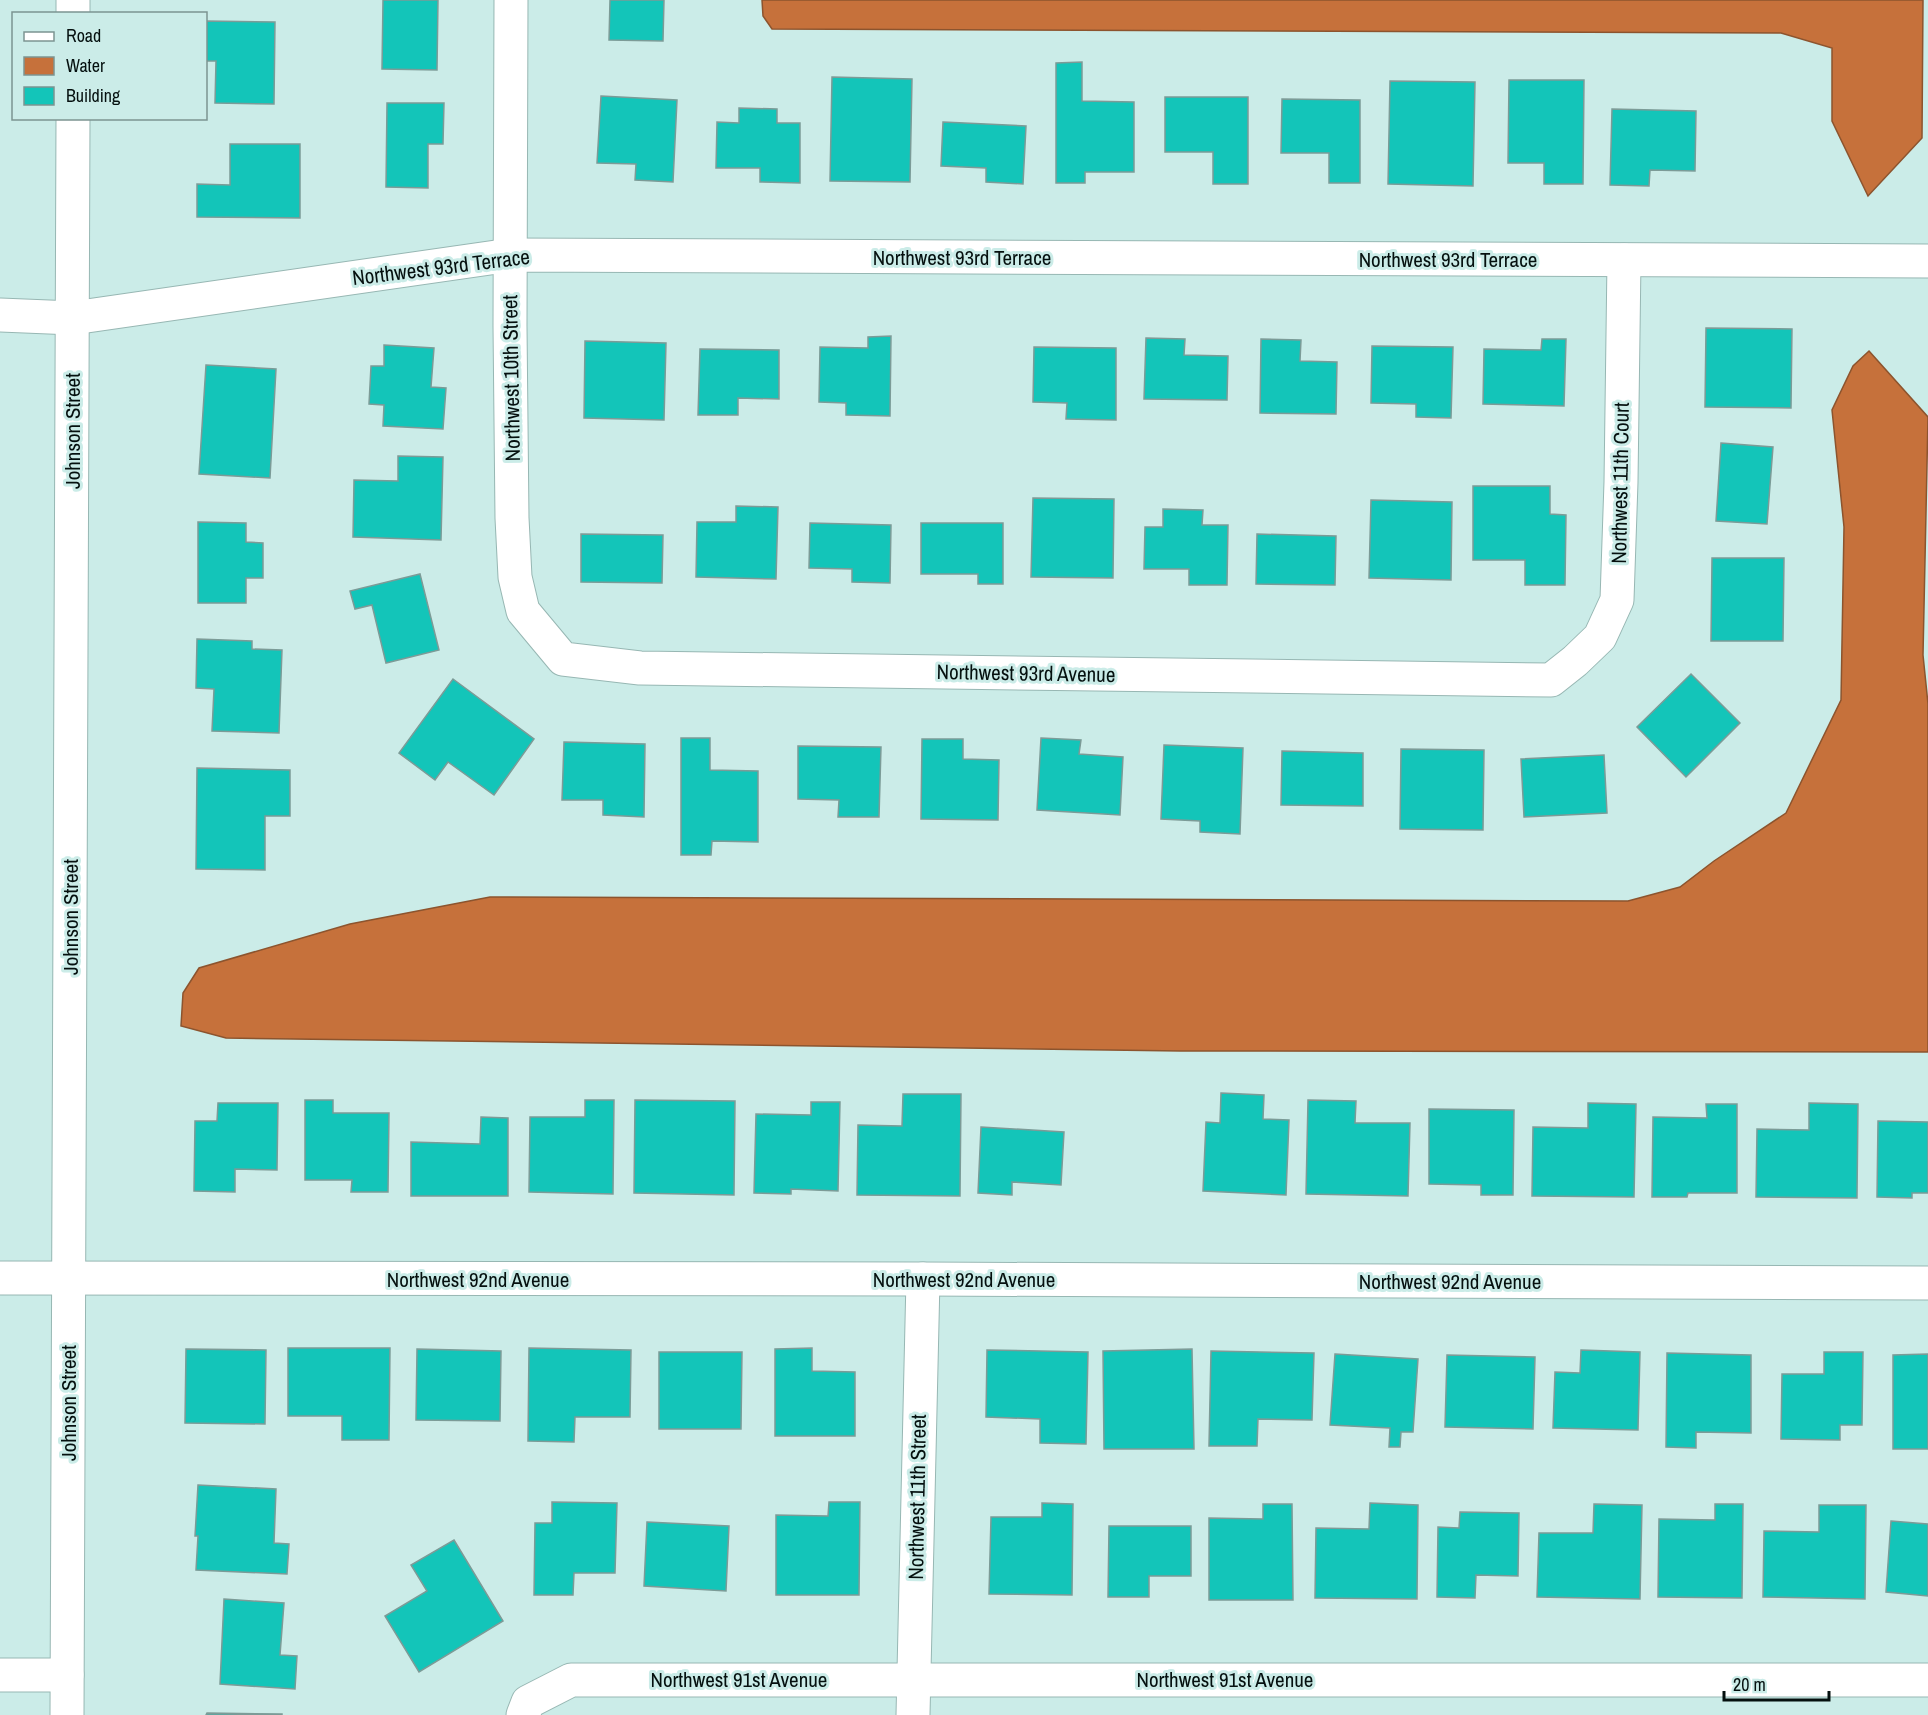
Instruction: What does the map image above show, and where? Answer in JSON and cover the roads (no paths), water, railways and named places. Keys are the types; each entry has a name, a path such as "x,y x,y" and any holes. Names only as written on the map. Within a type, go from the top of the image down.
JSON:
{"street":[{"name":"Northwest 10th Street","path":"511,0 512,518 515,577 523,611"},
{"name":"Johnson Street","path":"67,1715 73,120"},
{"name":"Northwest 93rd Terrace","path":"0,315 72,318 510,255 1928,261"},
{"name":"Northwest 11th Court","path":"1551,680 1600,637 1617,600 1624,260"},
{"name":"Northwest 93rd Avenue","path":"523,611 563,659 640,668 1551,680"},
{"name":"Northwest 92nd Avenue","path":"0,1278 1928,1283"},
{"name":"Northwest 11th Street","path":"913,1715 923,1279"},
{"path":"0,1675 67,1675"},
{"name":"Northwest 91st Avenue","path":"525,1708 571,1680 1928,1680"}],"water":[{"path":"762,0 1923,0 1922,138 1868,196 1832,121 1832,48 1781,33 772,29 763,16"},
{"path":"1869,351 1928,417 1923,655 1928,704 1928,1052 1181,1051 226,1038 181,1026 183,993 199,968 350,924 490,897 1628,901 1680,887 1714,861 1786,813 1841,700 1844,527 1832,410 1853,366"}]}
